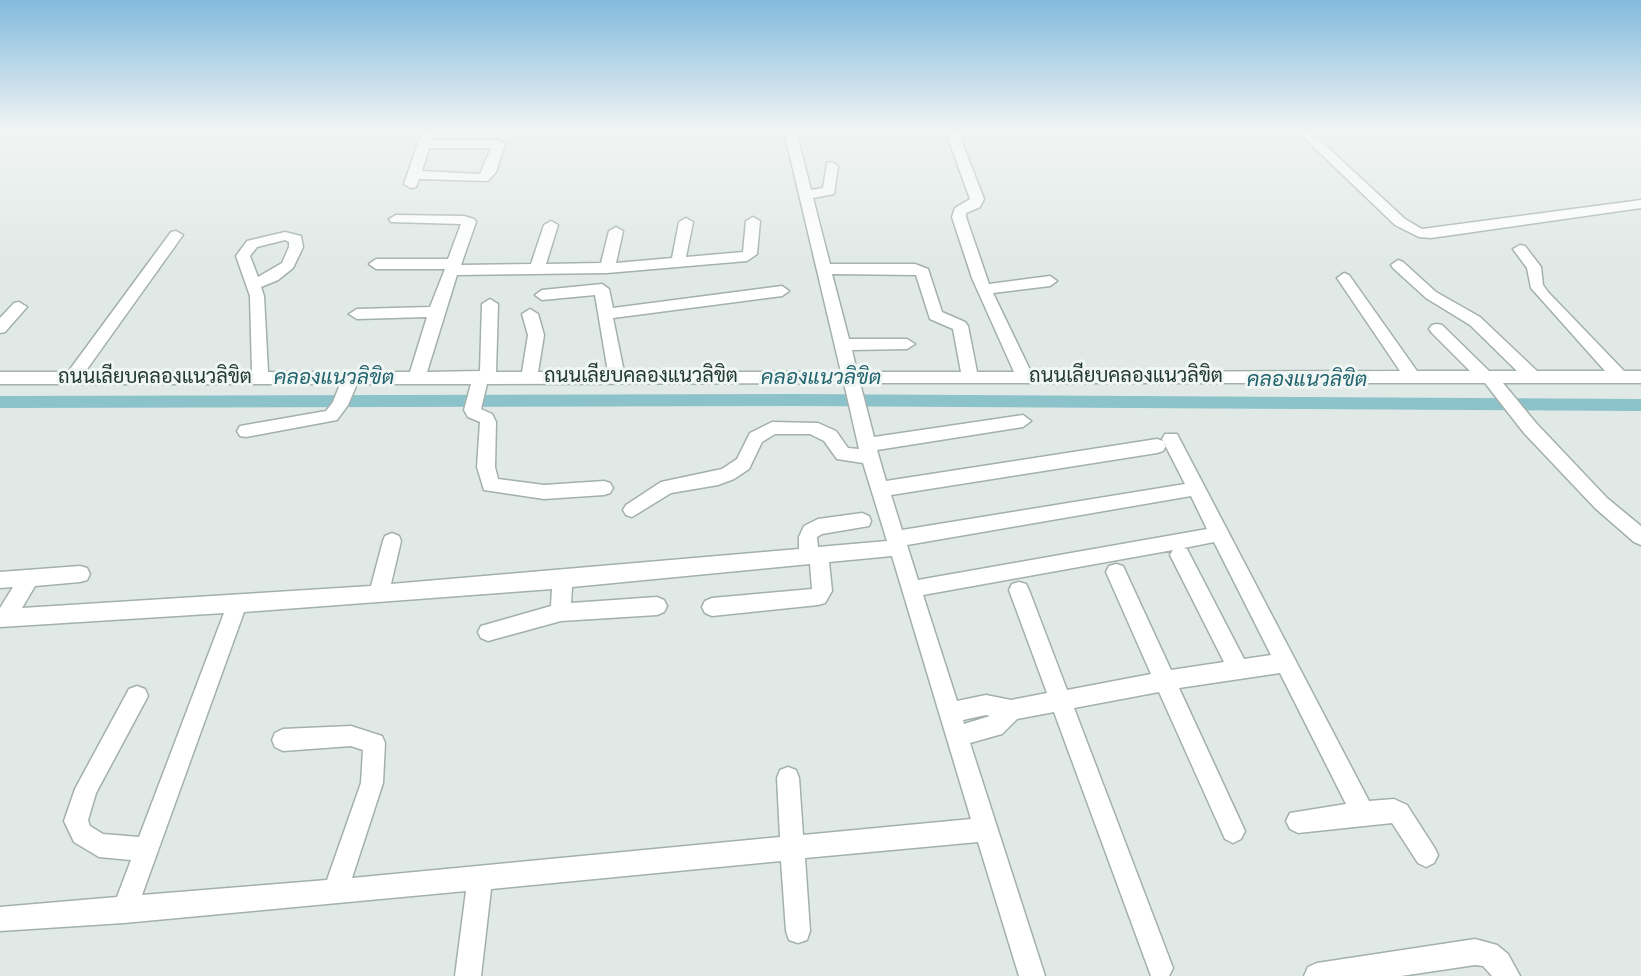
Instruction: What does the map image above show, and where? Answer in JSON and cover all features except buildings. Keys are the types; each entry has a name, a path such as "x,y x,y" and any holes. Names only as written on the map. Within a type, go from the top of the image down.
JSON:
{"street":[{"path":"414,177 413,180 484,177"},
{"path":"801,177 869,451 1032,976"},
{"path":"805,195 829,191 832,177"},
{"path":"969,177 977,199 975,204 960,211 959,217 984,289 1025,377"},
{"path":"1352,177 1400,222 1419,233 1431,234 1641,204"},
{"path":"396,219 468,220 436,312 417,377"},
{"path":"376,264 537,269 607,268 750,254 753,221"},
{"path":"678,262 687,222"},
{"path":"537,269 551,225"},
{"path":"607,268 616,231"},
{"path":"72,378 176,235"},
{"path":"1520,249 1534,267 1536,285 1543,295 1620,377"},
{"path":"1398,265 1431,295 1475,321 1534,378"},
{"path":"823,269 915,269 923,272 935,315 956,323 962,330 970,376"},
{"path":"1344,278 1412,377"},
{"path":"984,289 1050,281"},
{"path":"255,284 260,324 260,377"},
{"path":"542,295 602,289 605,319 618,378"},
{"path":"606,315 623,310 782,291"},
{"path":"489,304 483,380 473,404 474,413 486,418 488,422 486,467 490,485 544,492 604,488"},
{"path":"0,328 19,307"},
{"path":"357,314 436,312"},
{"path":"530,314 536,334 530,377"},
{"path":"1437,329 1490,380 1601,503 1641,537"},
{"path":"842,345 907,344"},
{"name":"ถนนเลียบคลองแนวลิขิต","path":"0,378 260,377 349,382 417,377 483,380 530,377 852,382 970,376 1412,377 1490,380 1641,377"},
{"path":"246,431 324,419 336,412 349,382"},
{"path":"632,510 667,487 718,478 728,474 743,464 756,438 772,428 812,428 830,436 843,454 1023,421"},
{"path":"881,489 1164,443 1363,813"},
{"path":"3,618 237,604 562,579 814,555 897,544 1185,491"},
{"path":"712,607 818,597 822,591 808,537 811,531 818,527 862,521"},
{"path":"912,589 1209,536"},
{"path":"379,592 392,541"},
{"path":"1180,555 1239,669"},
{"path":"1116,572 1233,831"},
{"path":"0,580 80,574"},
{"path":"3,618 29,578"},
{"path":"561,612 562,579"},
{"path":"1019,590 1160,968"},
{"path":"124,910 237,604"},
{"path":"488,632 561,612 657,606"},
{"path":"951,712 986,705 1011,710 1165,681 1284,663"},
{"path":"137,696 86,789 76,822 82,834 99,844 147,850"},
{"path":"958,736 994,727 1011,710"},
{"path":"283,740 351,736 374,743 372,783 335,892"},
{"path":"788,778 798,932"},
{"path":"1298,821 1394,810 1399,813 1426,855"},
{"path":"0,919 335,892 987,829"},
{"path":"468,976 480,878"},
{"path":"1317,976 1475,952 1488,954 1499,963 1507,976"}],"waterway":[{"name":"คลองแนวลิขิต","path":"0,402 794,400 1641,405"}]}
